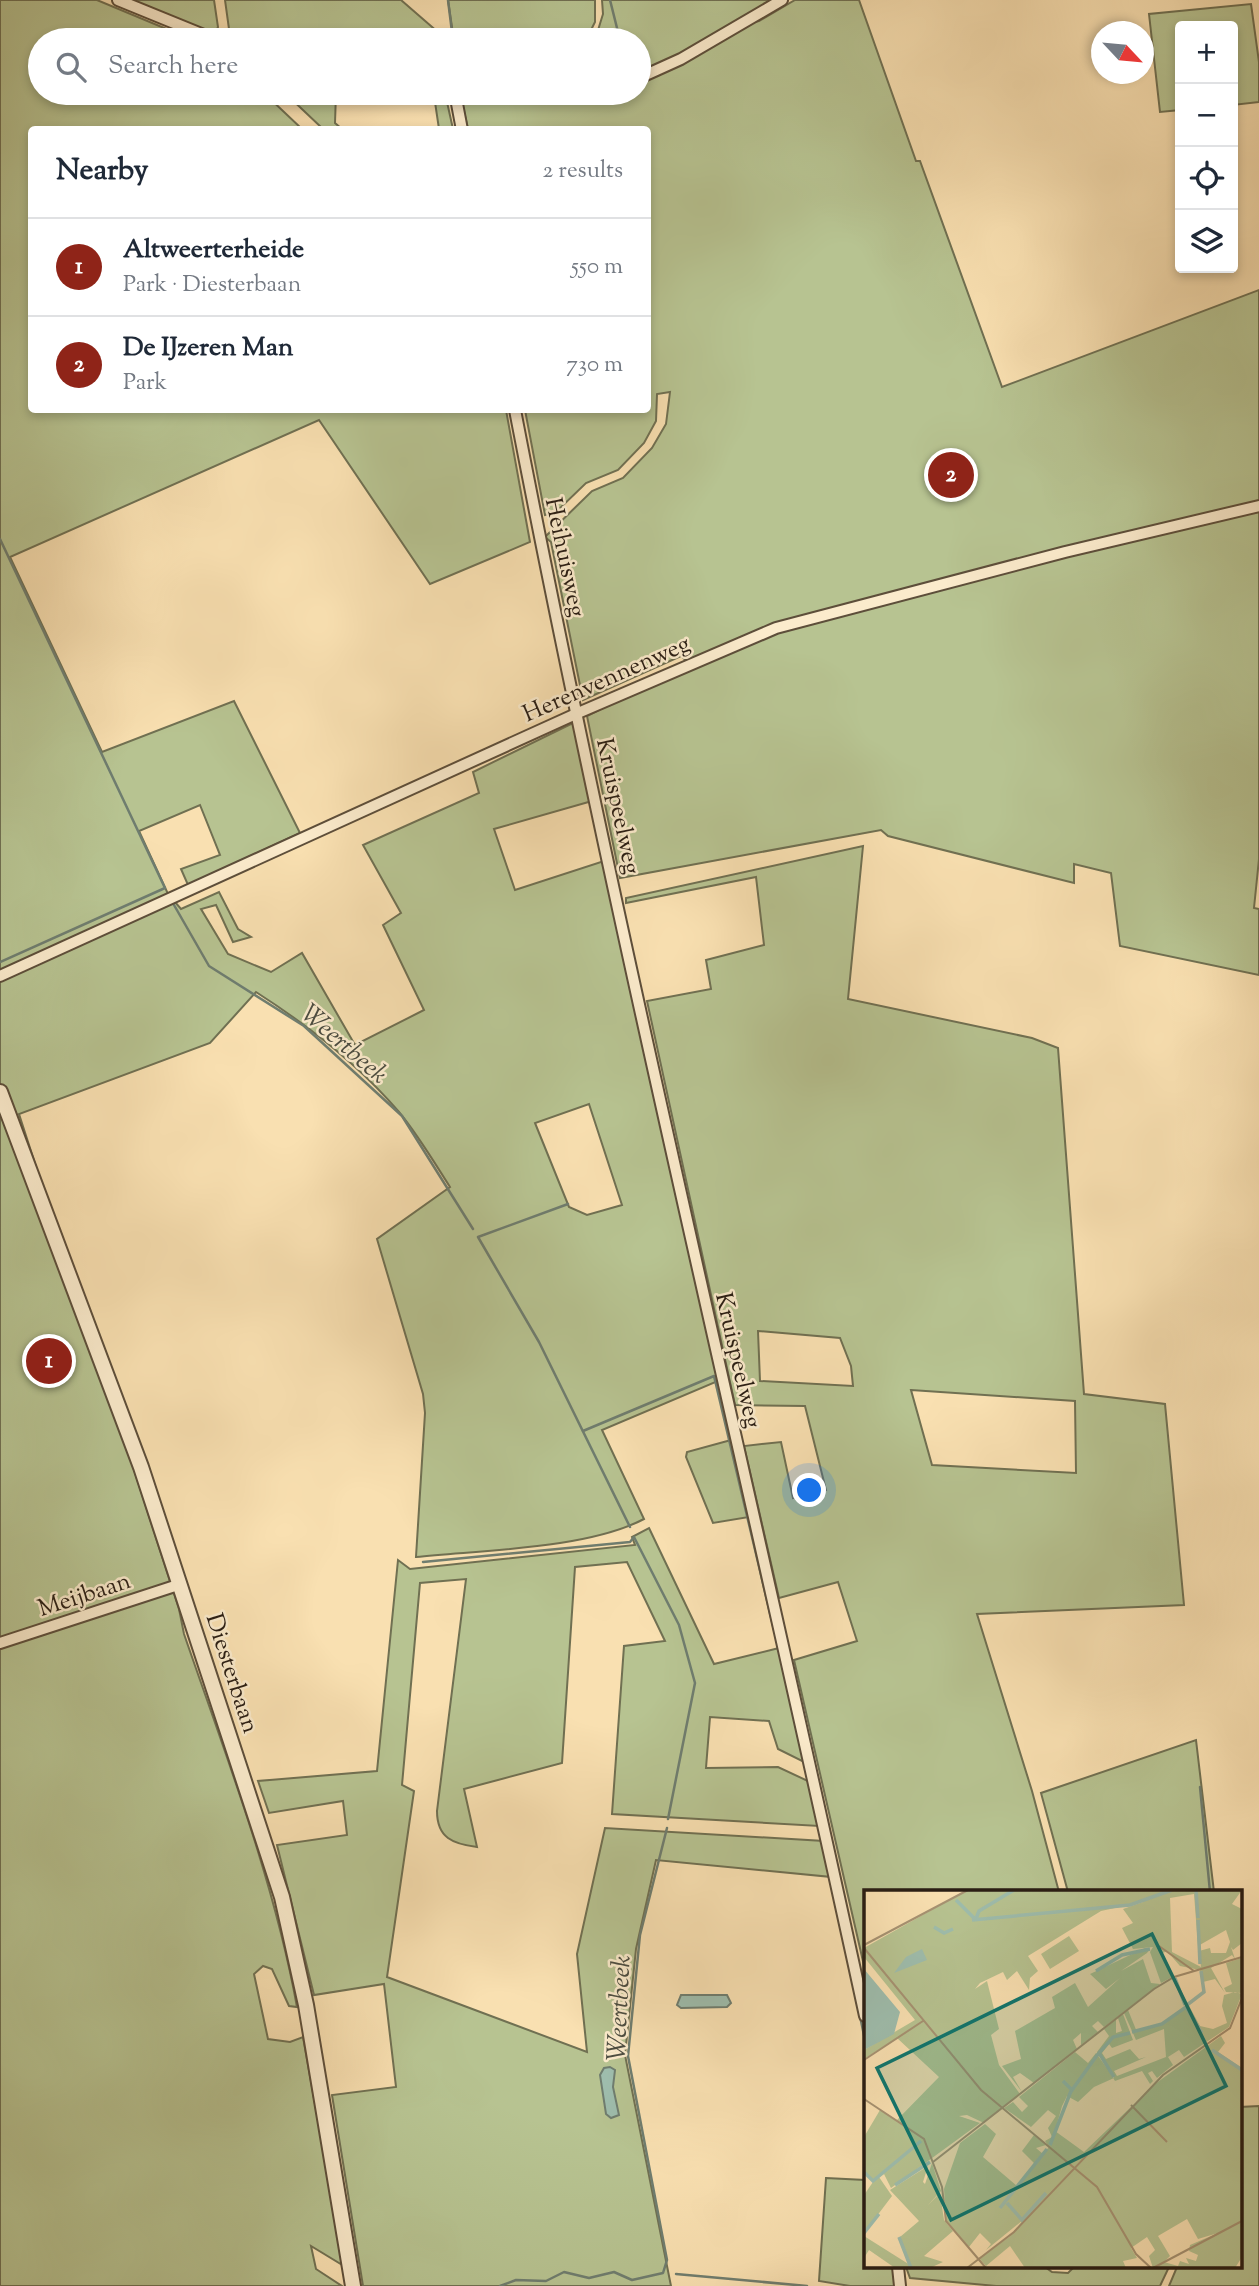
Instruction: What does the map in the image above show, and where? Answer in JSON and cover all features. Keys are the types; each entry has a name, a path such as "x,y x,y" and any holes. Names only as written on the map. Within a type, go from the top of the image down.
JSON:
{"street":[{"path":"118,0 187,28"},
{"path":"651,73 681,60 782,0"},
{"path":"457,105 461,126"},
{"name":"Heihuisweg","path":"516,413 578,713"},
{"name":"Herenvennenweg","path":"0,976 578,713 776,628 1065,552 1259,506"},
{"name":"Kruispeelweg","path":"578,713 680,1198 812,1770 864,2011"},
{"name":"Diesterbaan","path":"0,1092 141,1467 282,1897 295,1948 354,2286"},
{"name":"Meijbaan","path":"0,1643 181,1584"},
{"path":"898,2268 900,2286"}],"green space":[{"path":"0,0 97,0 164,28 28,28 28,105 277,105 299,126 28,126 28,413 507,413 530,542 430,584 319,420 10,557 102,752 234,701 300,833 188,885 181,869 220,855 200,805 139,831 168,894 181,909 219,892 238,929 251,937 233,942 216,905 201,909 228,954 271,972 302,953 355,1045 424,1010 383,925 401,913 363,845 479,793 473,772 575,722 592,801 494,829 515,890 604,861 718,1381 602,1430 644,1519 594,1537 564,1542 416,1557 425,1413 423,1394 377,1239 450,1187 419,1139 383,1094 332,1047 256,992 210,1043 19,1114 179,1609 184,1634 248,1819 276,1912 297,2007 289,2006 272,1969 263,1966 254,1974 268,2039 290,2042 303,2037 344,2266 311,2246 316,2269 342,2286 0,2286","holes":["589,1104 622,1205 587,1215 569,1207 535,1123"]},
{"path":"126,0 214,0 218,28 194,28"},
{"path":"225,0 401,0 433,28 229,28"},
{"path":"448,0 595,0 595,22 592,28 452,28"},
{"path":"602,0 772,0 726,28 759,21 795,0 859,0 916,161 920,161 1002,387 1259,290 1259,859 1254,908 1259,909 1259,975 1120,946 1111,873 1074,864 1074,883 888,836 881,830 620,878 587,716 690,664 681,656 583,700 551,542 545,537 592,491 623,478 652,448 666,424 670,392 657,394 656,421 644,443 618,470 586,483 556,512 545,515 526,413 651,413 651,126 467,126 463,105 651,105 651,28 599,28 603,14"},
{"path":"1251,4 1259,62 1259,102 1238,104 1238,21 1175,21 1175,110 1160,112 1154,59 1154,21 1150,21 1149,14"},
{"path":"298,105 336,105 335,123 338,126 320,126"},
{"path":"435,105 448,105 452,126 439,126"},
{"path":"863,846 848,999 1032,1038 1058,1048 1084,1394 1165,1404 1184,1605 977,1614 1032,1791 1058,1890 864,1890 864,1966 794,1660 857,1641 838,1582 779,1598 744,1446 781,1442 793,1498 826,1490 805,1406 735,1405 647,1001 711,989 706,960 764,945 756,877 626,903 626,898","holes":["758,1331 840,1338 851,1366 853,1386 760,1381","911,1390 1075,1401 1076,1473 932,1465"]},
{"path":"731,1440 749,1517 713,1523 686,1457 687,1452"},
{"path":"649,1528 714,1664 779,1648 806,1763 778,1749 769,1721 710,1717 706,1768 778,1767 810,1782 819,1826 612,1814 624,1646 665,1641 627,1562 575,1567 562,1763 464,1789 477,1847 448,1838 440,1828 437,1811 466,1579 420,1583 402,1785 414,1791 387,1977 587,2052 577,1954 605,1828 824,1841 832,1877 656,1860 636,1949 625,2055 671,2286 363,2286 332,2095 396,2087 384,1984 314,1995 277,1845 347,1835 343,1801 269,1813 258,1781 377,1771 398,1560 410,1569 635,1545 632,1537"},
{"path":"1196,1740 1214,1890 1067,1890 1041,1793"},
{"path":"1259,2106 1259,2286 1169,2286 1177,2268 1242,2268 1242,2107"},
{"path":"826,2178 864,2180 864,2268 895,2268 897,2286 850,2286 819,2281"},
{"path":"906,2268 1046,2268 1052,2272 1068,2273 1073,2268 1169,2268 1160,2286 996,2286 910,2278"}],"shaded area":[{"path":"681,1995 727,1995 731,2003 727,2007 681,2008 677,2005"},
{"path":"604,2068 615,2070 613,2087 619,2115 611,2118 606,2114 600,2075"}],"waterway":[{"path":"448,0 452,28"},
{"path":"610,0 617,28"},
{"name":"Weertbeek","path":"0,539 165,888 0,962"},
{"name":"Weertbeek","path":"174,905 209,966 304,1026 402,1116 473,1229"},
{"name":"Weertbeek","path":"568,1204 478,1237 539,1342 630,1527"},
{"path":"583,1431 714,1376 774,1630"},
{"name":"Weertbeek","path":"423,1562 630,1542 634,1537 679,1625 695,1683 668,1819"},
{"path":"1200,1787 1210,1890"},
{"name":"Weertbeek","path":"500,2286 516,2280 546,2281 564,2272 589,2278 614,2272 632,2280 663,2273 667,2260 628,2056 640,1935 667,1828"},
{"path":"860,2016 864,2035"},
{"path":"676,2274 807,2286"}],"place":[{"name":"De IJzeren Man","path":"951,475"},
{"name":"Altweerterheide","path":"49,1361"}]}
